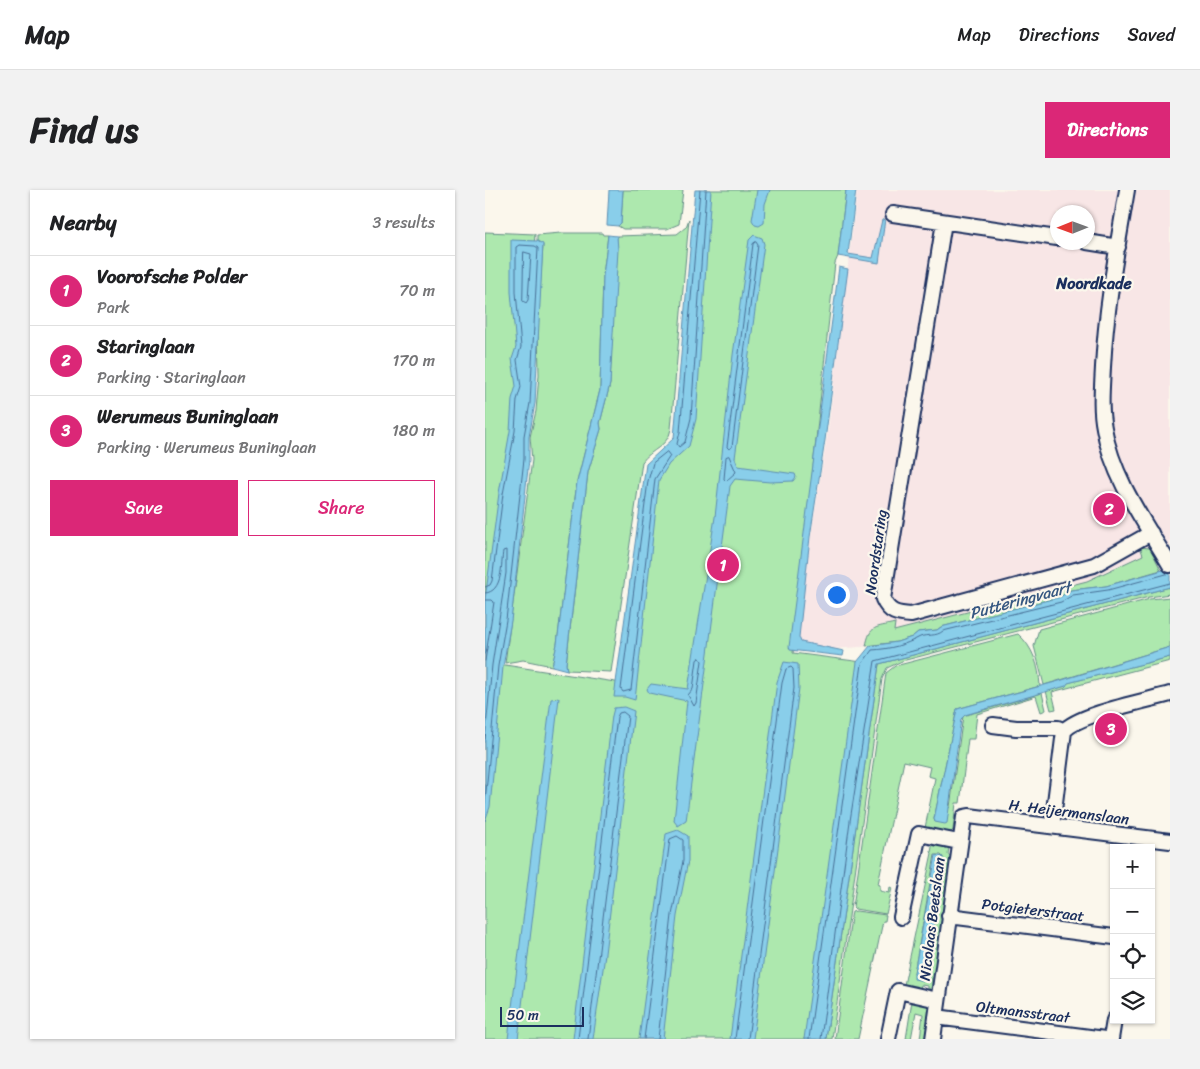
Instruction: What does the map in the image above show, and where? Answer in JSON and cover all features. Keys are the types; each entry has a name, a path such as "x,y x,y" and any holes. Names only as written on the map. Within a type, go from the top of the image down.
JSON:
{"street":[{"path":"1127,190 1104,345 1101,407 1104,429 1115,464 1169,563"},
{"path":"893,214 1050,237"},
{"name":"Noordstaring","path":"945,222 883,599 887,608 893,613 911,615 1094,565 1151,533"},
{"path":"1095,243 1118,247"},
{"path":"1052,826 1064,731 1084,718 1170,694"},
{"path":"993,725 1016,728 1058,728 1064,731"},
{"name":"H. Heijermanslaan","path":"964,817 969,816 1052,826 1137,842 1170,841"},
{"name":"Nicolaas Beetslaan","path":"933,1039 964,817"},
{"name":"Nicolaas Beetslaan","path":"901,917 919,834 959,842"},
{"name":"Potgieterstraat","path":"949,916 1110,936"},
{"name":"Nicolaas Beetslaan","path":"888,1039 898,991 938,1000"},
{"name":"Oltmansstraat","path":"936,1017 1105,1039"},
{"path":"1111,1039 1113,1024"}],"shaded area":[{"path":"857,190 1170,190 1170,568 887,645 792,652 828,430"}],"green space":[{"path":"623,190 683,190 679,224 667,229 623,229 618,226 621,223"},
{"path":"704,190 846,190 838,256 835,263 793,653 870,663 817,1039 485,1039 485,232 535,234 520,441 492,663 628,684 654,477 684,434"},
{"path":"689,219 671,429 663,444 642,462 611,672 567,670 566,665 588,472 601,429 600,423 610,384 617,236 677,234 686,227"},
{"path":"602,233 603,235 608,235 603,276 600,390 577,482 557,644 552,666 523,660 505,663 532,460 530,437 536,411 539,375 538,324 543,245 537,241 537,235"},
{"path":"1140,547 1150,548 1161,570 1106,586 1071,590 1060,597 941,627 937,630 918,632 912,637 897,642 866,646 869,634 878,627 895,623 894,631 1087,581 1143,555"},
{"path":"1170,587 1170,594 1149,597 902,661 887,668 882,679 832,1039 826,1039 879,664"},
{"path":"1170,597 1170,647 1044,685 1034,646 1039,629 1150,599"},
{"path":"1018,634 1028,645 1034,657 1040,686 957,709 934,819 935,822 950,807 963,716 1042,693 1046,710 1041,712 1036,696 977,714 974,739 968,739 960,803 956,803 953,830 950,833 930,829 930,827 925,828 935,778 928,776 930,767 904,761 878,884 880,885 880,891 889,893 890,887 892,888 886,914 855,909 853,907 886,673 895,666"},
{"path":"1170,657 1170,661 1052,692 1056,709 1051,710 1046,691 1066,686 1067,683"},
{"path":"933,842 949,847 948,855 953,856 937,978 932,978 932,987 928,990 928,986 921,985 920,988 904,985","holes":["935,855 943,857 927,978 914,973"]},
{"path":"852,912 886,915 885,921 883,921 858,1039 835,1039 851,917"},
{"path":"912,1001 930,1005 929,1012 932,1013 929,1039 920,1039 923,1014 916,1012 911,1039 906,1039"}],"water":[{"path":"609,190 623,190 621,223 618,226 607,225"},
{"path":"695,190 711,190 696,419 689,446 669,464 659,480 635,700 625,697 614,697 646,464 674,438"},
{"path":"757,190 770,190 765,204 764,223 759,226 755,225 752,220"},
{"path":"846,190 856,190 848,254 873,258 882,220 885,219 879,263 838,256"},
{"path":"608,235 617,236 618,250 610,384 600,423 601,429 588,472 566,664 567,670 552,666 557,644 577,482 600,390 603,276"},
{"path":"754,235 762,238 764,244 735,458 738,466 795,474 796,477 793,481 770,482 735,479 730,486 686,821 678,826 674,821 687,701 649,693 647,689 651,684 688,689 715,517 733,355 749,240"},
{"path":"511,240 537,241 543,244 535,403 529,437 529,460 511,621 503,667 490,807 485,821 485,600 499,493 510,431 512,399 516,386 512,359 516,347 511,292"},
{"path":"839,267 848,269 810,537 799,637 801,642 844,651 843,656 790,650 789,647"},
{"path":"1170,568 1170,587 879,664 826,1039 804,1039 857,662 870,646 897,642 912,637 918,632 937,630 941,627 1060,597 1071,590 1106,586"},
{"path":"1170,647 1170,657 1068,683 1066,686 965,715 961,719 947,823 935,822 934,819 957,709 1059,681"},
{"path":"784,662 798,664 799,688 753,1039 730,1039 777,682"},
{"path":"559,698 518,1039 508,1039 551,699"},
{"path":"624,707 634,711 593,1039 573,1039 612,716 614,708"},
{"path":"678,830 688,836 688,861 677,916 663,1039 639,1039 666,834"},
{"path":"936,855 943,857 927,978 924,981 914,979 914,973"}],"place":[{"name":"Staringlaan","path":"1109,509"},
{"name":"Voorofsche Polder","path":"723,565"},
{"name":"Werumeus Buninglaan","path":"1111,729"}],"district":[{"name":"Noordkade","path":"1094,283"}],"water label":[{"name":"Putteringvaart","path":"1020,600"}]}
